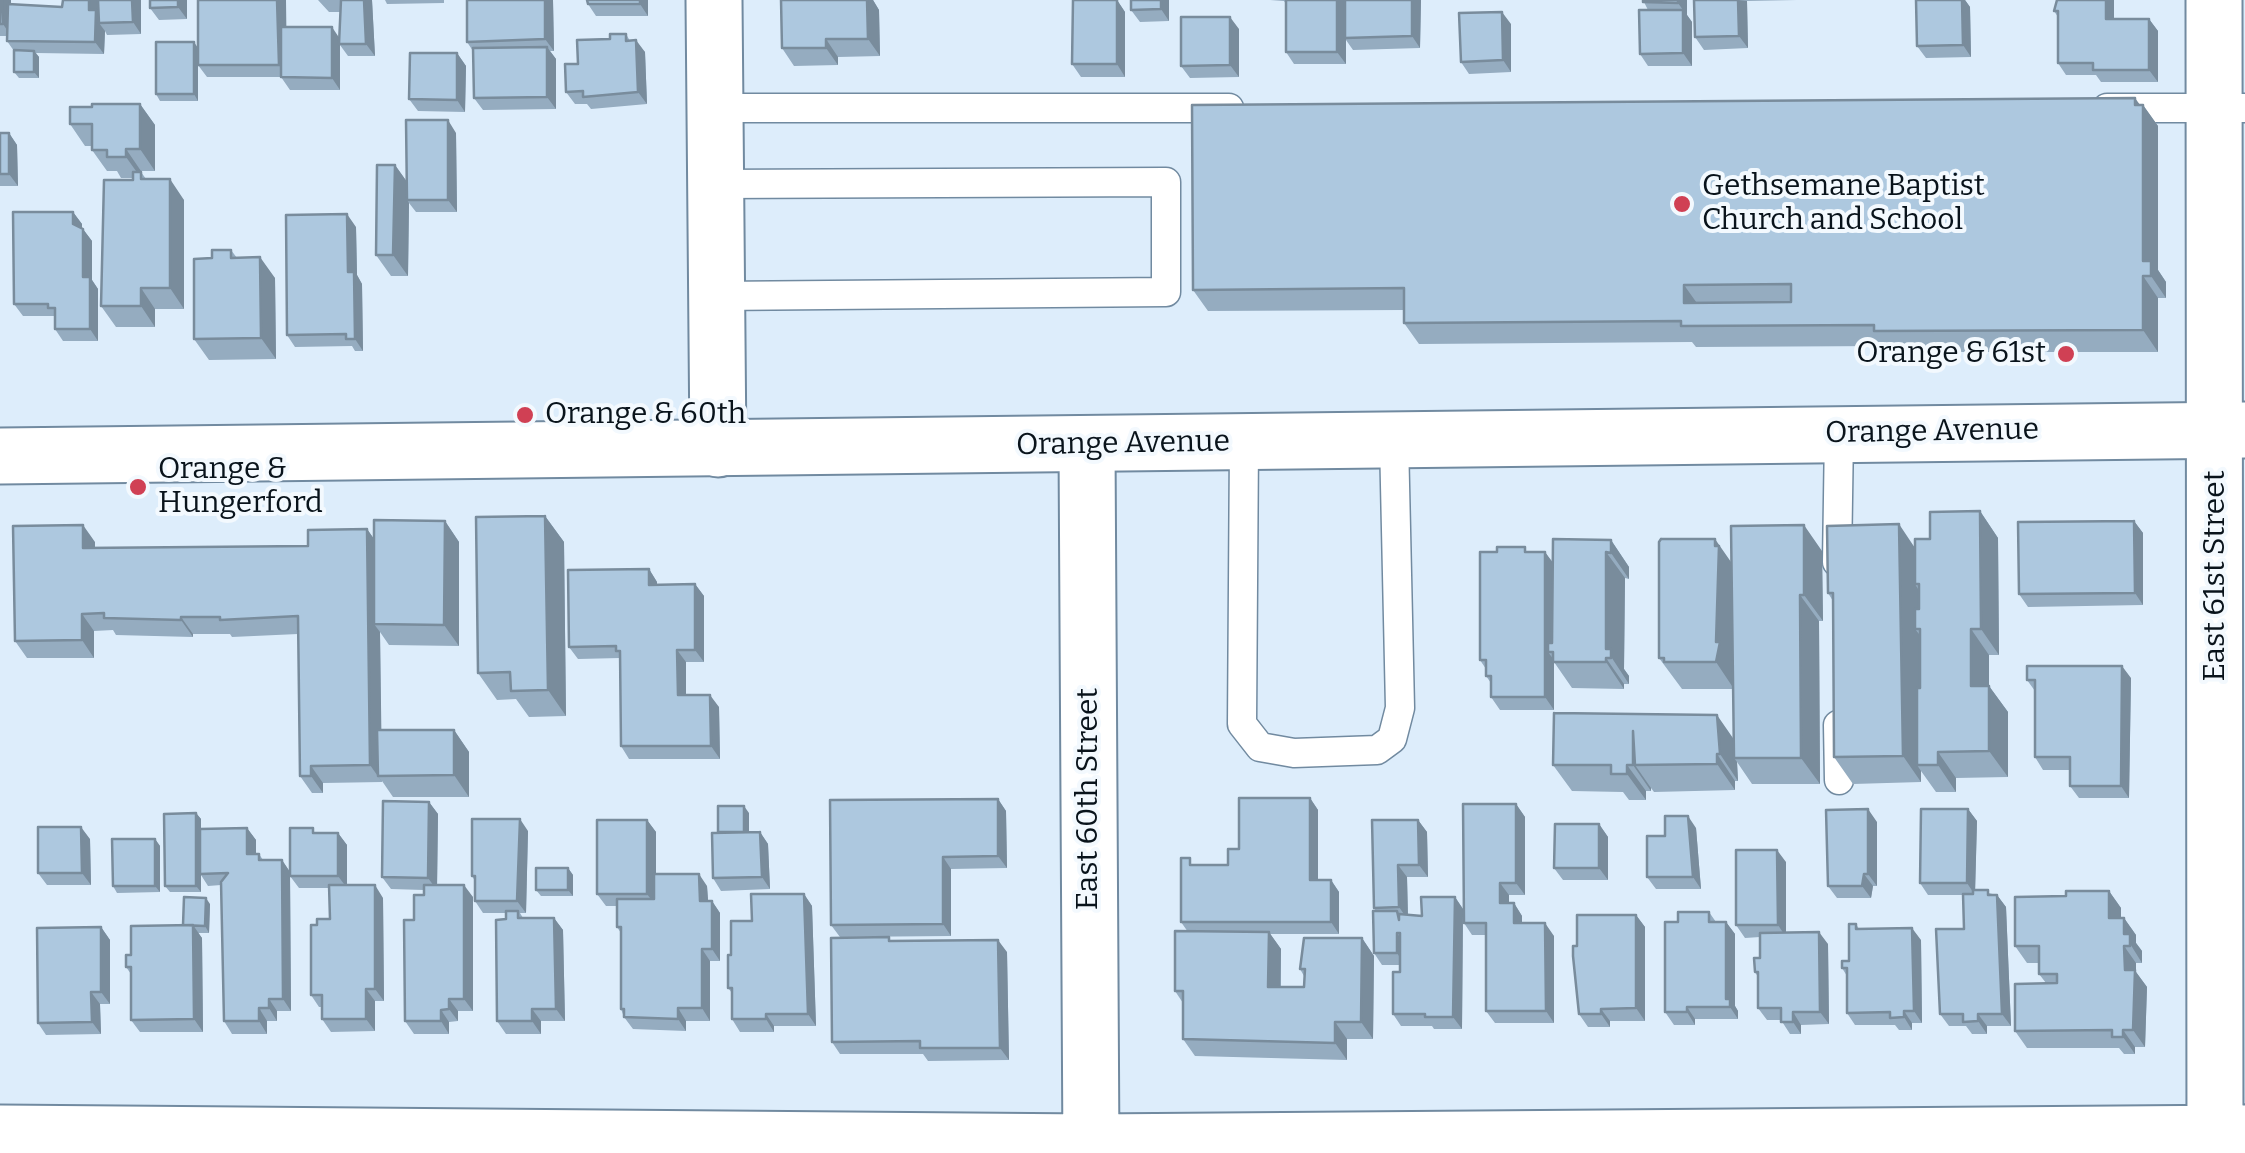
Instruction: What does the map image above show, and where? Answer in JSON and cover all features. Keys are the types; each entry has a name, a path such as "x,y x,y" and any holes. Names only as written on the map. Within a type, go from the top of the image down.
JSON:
{"street":[{"path":"714,0 718,449"},
{"name":"East 61st Street","path":"2214,0 2231,108 2225,1140"},
{"name":"Orange Avenue","path":"0,456 2231,430"},
{"name":"East 60th Street","path":"1087,445 1091,1148"},
{"path":"0,1133 1091,1148 2225,1140"}],"lane":[{"path":"716,108 1248,108"},
{"path":"2078,108 2231,108"},
{"path":"716,184 1166,182 1166,292 717,296"},
{"path":"1837,590 1840,434"},
{"path":"1244,443 1242,724 1260,747 1294,753 1377,750 1392,738 1400,708 1394,440"},
{"path":"1838,704 1838,780"}],"building":[{"path":"63,0 89,0 89,10 96,10 95,42 7,41 8,4 62,7"},
{"path":"98,0 132,0 133,22 99,23"},
{"path":"150,0 178,0 178,7 150,8"},
{"path":"198,0 277,0 279,65 198,65"},
{"path":"341,0 364,0 366,44 339,44"},
{"path":"467,0 545,0 545,39 467,42"},
{"path":"587,0 640,0 640,4 588,4"},
{"path":"781,0 867,0 868,39 826,39 826,48 782,48"},
{"path":"1073,0 1117,0 1117,64 1072,64"},
{"path":"1131,0 1161,0 1161,9 1131,10"},
{"path":"1286,0 1337,0 1337,52 1286,52"},
{"path":"1345,0 1412,0 1412,36 1345,38"},
{"path":"1678,0 1678,3 1643,2"},
{"path":"1694,0 1738,0 1739,36 1695,37"},
{"path":"1916,0 1962,0 1963,45 1917,46"},
{"path":"2057,0 2106,0 2106,19 2149,19 2149,70 2093,70 2093,63 2058,63 2058,11 2054,11"},
{"path":"1639,10 1683,10 1683,53 1640,54"},
{"path":"1502,12 1503,60 1461,62 1459,13"},
{"path":"1181,17 1230,17 1230,65 1181,66"},
{"path":"281,27 332,27 332,78 281,77"},
{"path":"610,34 626,34 626,41 636,40 638,92 583,97 583,91 566,92 565,64 578,64 577,40 610,39"},
{"path":"156,42 194,42 194,94 156,94"},
{"path":"547,47 547,97 474,98 473,48"},
{"path":"14,50 34,51 34,72 14,72"},
{"path":"410,53 457,53 457,100 409,99"},
{"name":"Gethsemane Baptist Church and School","path":"2135,98 2135,105 2143,105 2143,261 2151,261 2151,276 2143,276 2143,330 1874,331 1874,325 1681,326 1681,321 1404,323 1404,288 1193,290 1192,105","holes":["1791,284 1791,302 1684,303 1684,285"]},
{"path":"140,104 140,149 126,149 126,157 107,157 107,150 92,150 92,124 70,124 70,107"},
{"path":"406,120 448,120 448,200 407,200"},
{"path":"0,133 9,133 9,174 0,174"},
{"path":"377,165 395,165 393,255 376,255"},
{"path":"133,172 141,172 141,179 170,179 170,288 141,288 141,306 101,306 104,180 133,180"},
{"path":"13,212 73,212 73,224 83,229 83,277 90,277 90,329 55,329 55,308 48,308 48,304 14,304"},
{"path":"347,214 348,272 354,272 355,339 346,339 346,334 287,335 286,215"},
{"path":"212,250 231,250 231,258 260,257 261,338 194,339 194,259 212,258"},
{"path":"1980,511 1981,629 1971,629 1971,686 1989,686 1989,751 1938,752 1938,765 1917,765 1920,629 1915,629 1919,584 1915,584 1915,539 1930,539 1930,512"},
{"path":"545,516 548,690 511,691 510,672 478,673 476,517"},
{"path":"374,520 445,521 444,625 374,624"},
{"path":"2134,521 2135,593 2019,594 2018,522"},
{"path":"1899,524 1903,756 1834,757 1833,593 1828,593 1827,526"},
{"path":"83,525 83,548 308,546 308,530 367,529 370,765 311,766 311,776 300,776 298,616 181,620 82,614 82,640 15,641 13,526"},
{"path":"1804,525 1804,595 1800,595 1801,758 1734,758 1731,526"},
{"path":"1553,539 1611,540 1611,553 1606,552 1606,649 1611,649 1611,658 1606,658 1606,662 1553,662 1553,652 1548,652 1548,643 1552,643"},
{"path":"1661,539 1715,539 1715,546 1719,546 1716,642 1720,642 1716,662 1664,662 1664,658 1659,658"},
{"path":"1497,547 1545,552 1545,697 1491,697 1491,676 1486,676 1486,660 1480,660 1480,552 1497,552"},
{"path":"649,569 649,585 695,584 695,650 677,650 678,695 710,695 711,746 621,746 620,651 616,651 616,646 569,647 568,570"},
{"path":"2027,666 2122,666 2121,786 2070,786 2070,757 2035,757 2035,680 2027,680"},
{"path":"1554,713 1717,715 1720,754 1717,764 1635,765 1633,731 1633,765 1627,765 1627,774 1611,774 1611,765 1553,765"},
{"path":"377,730 454,730 454,775 378,776"},
{"path":"1239,798 1310,798 1310,880 1331,880 1331,922 1181,922 1181,858 1190,858 1190,865 1228,865 1228,849 1239,849"},
{"path":"998,799 998,856 943,857 943,924 831,925 830,800"},
{"path":"383,801 429,802 428,878 382,877"},
{"path":"1463,804 1516,804 1516,883 1500,883 1500,903 1514,903 1514,923 1545,923 1546,1011 1486,1011 1486,923 1464,923"},
{"path":"718,806 744,806 744,832 718,832"},
{"path":"1868,809 1868,874 1864,874 1862,886 1828,886 1826,810"},
{"path":"1921,809 1968,809 1967,883 1920,883"},
{"path":"196,813 196,886 165,886 164,814"},
{"path":"1665,816 1688,816 1693,877 1647,877 1647,836 1665,836"},
{"path":"472,819 520,819 517,901 475,901"},
{"path":"597,820 647,820 647,894 597,894"},
{"path":"1372,820 1418,820 1419,865 1398,865 1399,907 1374,908"},
{"path":"1555,824 1599,824 1599,868 1554,868"},
{"path":"38,827 81,827 82,873 38,873"},
{"path":"247,828 247,854 259,854 259,860 282,860 283,999 269,999 269,1008 259,1008 259,1021 224,1021 221,882 228,873 200,874 200,829"},
{"path":"290,828 338,833 338,876 290,876"},
{"path":"760,832 762,877 713,878 712,833"},
{"path":"112,839 155,839 155,886 113,886"},
{"path":"1736,850 1777,850 1778,925 1736,925"},
{"path":"536,868 568,868 568,890 536,890"},
{"path":"654,874 699,874 700,901 712,901 712,949 702,949 702,1008 678,1008 678,1019 624,1017 621,1009 617,899 654,899"},
{"path":"329,885 375,885 375,989 366,989 366,1019 322,1019 322,995 311,995 311,925 317,925 317,919 330,919"},
{"path":"424,885 464,885 464,999 449,999 449,1009 441,1010 441,1021 405,1021 404,920 414,920 414,895 424,895"},
{"path":"1973,890 1988,890 1988,895 1997,895 2002,1014 1978,1014 1978,1021 1963,1022 1963,1014 1940,1014 1936,929 1964,929 1963,894 1973,894"},
{"path":"2066,891 2109,891 2109,918 2124,918 2124,934 2130,934 2130,946 2124,946 2125,970 2135,970 2133,1030 2123,1030 2123,1037 2112,1037 2112,1030 2015,1031 2015,984 2057,983 2057,974 2039,974 2039,946 2015,946 2015,897 2066,896"},
{"path":"751,894 804,894 808,1014 732,1019 732,988 728,988 731,921 752,921"},
{"path":"184,897 206,898 205,926 183,925"},
{"path":"1421,897 1455,897 1453,1017 1393,1014 1393,972 1400,972 1400,933 1397,953 1374,953 1373,911 1397,911 1399,920 1399,914 1422,916"},
{"path":"506,911 518,911 518,918 554,918 556,1009 532,1009 532,1021 497,1021 496,920 506,919"},
{"path":"1678,912 1709,912 1709,922 1726,922 1726,999 1730,999 1730,1007 1687,1007 1687,1012 1665,1012 1665,922 1678,922"},
{"path":"1577,915 1636,915 1636,1008 1579,1014 1573,956 1573,946 1577,946"},
{"path":"1849,924 1856,924 1856,929 1912,928 1914,1011 1890,1018 1890,1012 1847,1013 1847,968 1842,968 1842,961 1849,961"},
{"path":"193,925 194,1019 131,1020 131,967 126,967 126,955 131,955 131,926"},
{"path":"101,927 101,992 91,992 92,1022 38,1023 37,928"},
{"path":"1175,931 1269,932 1268,987 1304,987 1305,969 1300,969 1304,938 1362,938 1361,1022 1335,1022 1335,1043 1183,1039 1183,991 1175,991"},
{"path":"1819,932 1820,1012 1793,1012 1793,1022 1781,1022 1781,1008 1758,1008 1754,958 1760,958 1760,933"},
{"path":"889,937 889,941 998,940 1000,1048 920,1048 920,1041 832,1042 831,938"}],"place":[{"name":"Gethsemane Baptist Church and School","path":"1682,204"},
{"name":"Orange & 61st","path":"2066,354"},
{"name":"Orange & 60th","path":"525,415"},
{"name":"Orange & Hungerford","path":"138,487"}]}
